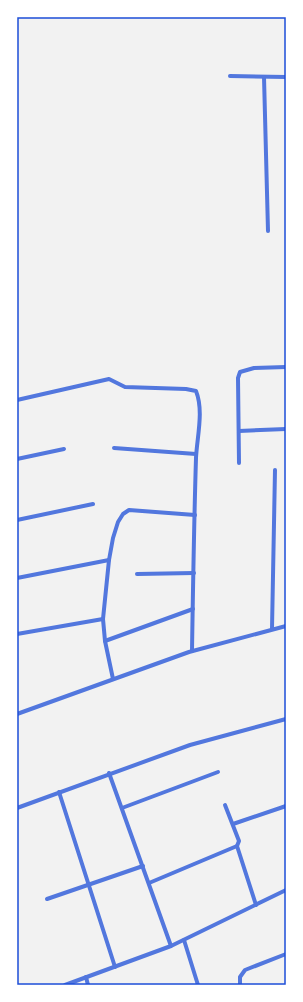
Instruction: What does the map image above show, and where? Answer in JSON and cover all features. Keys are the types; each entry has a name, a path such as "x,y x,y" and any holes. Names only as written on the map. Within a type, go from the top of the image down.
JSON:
{"street":[{"path":"230,76 286,77"},
{"path":"264,77 268,232"},
{"path":"239,463 238,378 240,372 254,368 286,367"},
{"path":"17,400 109,379 125,387 186,389 196,391 200,407 196,454 192,651"},
{"path":"239,431 286,429"},
{"path":"17,459 64,448"},
{"path":"114,448 196,454"},
{"path":"272,629 275,470"},
{"path":"17,520 93,504"},
{"path":"113,679 105,641 103,619 109,560 118,522 123,514 129,510 195,515"},
{"path":"17,578 109,560"},
{"path":"137,574 194,574"},
{"path":"105,641 193,610"},
{"path":"17,634 103,619"},
{"path":"17,714 192,651 286,626"},
{"path":"17,808 109,773 190,745 286,719"},
{"path":"122,808 218,772"},
{"path":"109,773 171,946"},
{"path":"59,792 115,966"},
{"path":"225,805 239,841 237,846 256,905"},
{"path":"233,824 286,807"},
{"path":"149,883 237,846"},
{"path":"47,899 143,866"},
{"path":"65,985 171,946 286,890"},
{"path":"184,940 198,985"},
{"path":"240,985 240,977 245,970 286,954"},
{"path":"86,977 88,985"}]}
